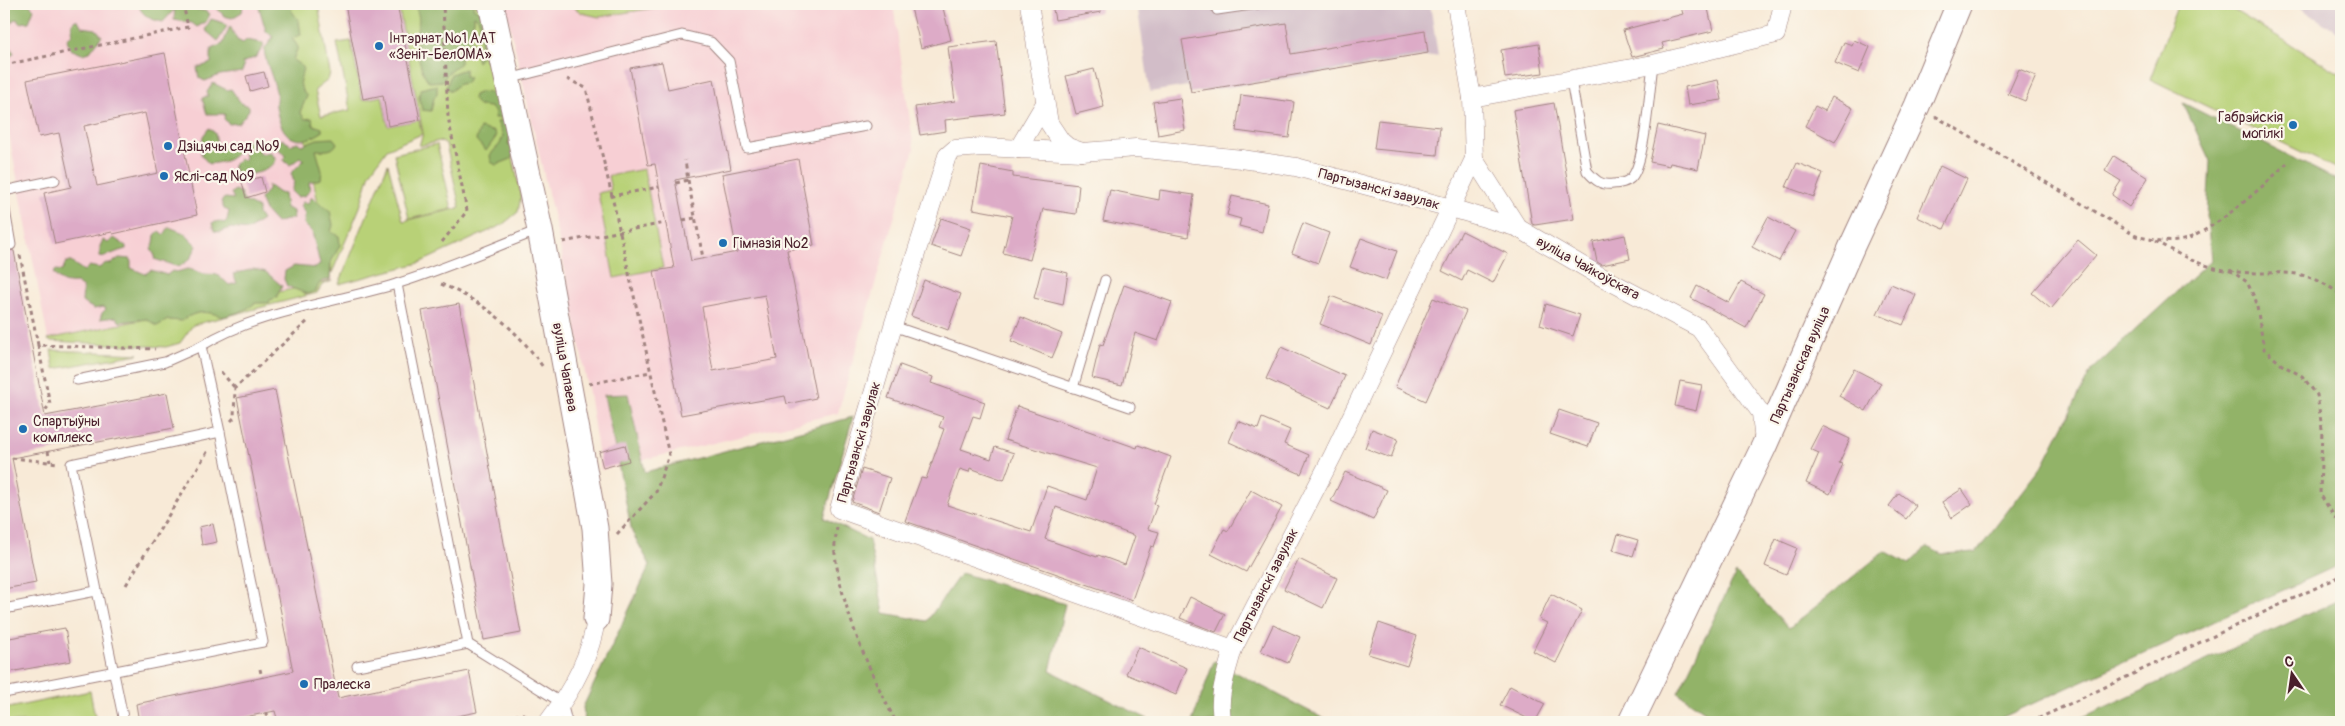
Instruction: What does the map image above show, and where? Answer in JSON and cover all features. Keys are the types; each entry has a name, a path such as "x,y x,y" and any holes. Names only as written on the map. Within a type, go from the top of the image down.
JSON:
{"main road":[{"name":"вуліца Чапаева","path":"491,4 540,230 595,528 599,593 596,619"},
{"name":"Партызанская вуліца","path":"1631,722 1764,446 1852,246 1917,106 1959,4"}],"street":[{"path":"1029,4 1044,105 1049,123 1055,135 1068,147 1082,152"},
{"path":"1451,208 1474,159 1472,98 1456,4"},
{"path":"1472,98 1653,64 1776,34 1783,4"},
{"path":"1018,149 1044,105"},
{"name":"Партызанскі завулак","path":"1223,722 1220,714 1223,684 1232,649 1333,455 1451,208 1296,168 1251,160 1136,148 1082,152 982,147 955,149 947,156 893,326 839,509 1232,649"},
{"path":"1474,159 1518,228"},
{"name":"вуліца Чайкоўскага","path":"1451,208 1518,228 1600,276 1700,328 1761,413 1764,446"},
{"name":"вуліца Чапаева","path":"548,722 557,699 584,663 596,619"}],"lane":[{"path":"1216,4 1216,10 1258,4"},
{"path":"507,79 682,35 711,42 729,61 747,148 866,126"},
{"path":"1571,80 1587,171 1594,180 1606,185 1620,184 1631,178 1637,169 1644,136 1653,64"},
{"path":"4,191 55,180"},
{"path":"4,204 15,247"},
{"path":"77,380 165,362 201,346 226,331 258,320 397,284 540,230"},
{"path":"1073,388 1105,280"},
{"path":"397,284 468,644"},
{"path":"893,326 1130,407"},
{"path":"4,694 263,642 201,346"},
{"path":"124,722 71,464 220,432"},
{"path":"4,609 96,591"},
{"path":"357,666 468,644 557,699 567,722"}],"path":[{"path":"4,65 188,27 184,4"},
{"path":"442,242 468,211 448,117 443,4"},
{"path":"564,77 586,88 612,196 669,456 656,492 598,555"},
{"path":"1917,106 2136,236 2164,242 2188,238 2257,191 2287,163"},
{"path":"685,160 703,258"},
{"path":"676,183 688,180"},
{"path":"612,196 659,186"},
{"path":"683,220 695,218"},
{"path":"561,243 666,223"},
{"path":"2152,240 2199,265 2230,270 2294,272 2324,282 2341,295"},
{"path":"15,247 50,404 44,412"},
{"path":"2230,270 2247,282 2256,301 2259,331 2264,349 2282,365 2302,376 2318,395 2322,429 2320,494 2334,516 2341,521"},
{"path":"434,281 466,294 503,320 533,353 547,374"},
{"path":"126,585 220,432 234,418 235,388 314,315"},
{"path":"38,346 159,349"},
{"path":"581,385 650,372"},
{"path":"48,452 50,462"},
{"path":"12,458 71,464"},
{"path":"839,509 834,552 848,606 872,677 896,722"},
{"path":"2031,722 2341,576"},
{"path":"260,669 262,678"},
{"path":"483,722 523,714 534,722 557,699"},
{"path":"260,722 269,712"}],"shaded area":[{"name":"Яслі-сад №9","path":"4,4 277,4 332,280 48,339 4,109"},
{"name":"Гімназія №2","path":"505,4 893,4 914,149 838,413 601,470 589,393 558,236"},
{"path":"1137,4 1430,4 1438,55 1190,93 1188,86 1150,92"},
{"path":"2295,4 2341,4 2341,35"}],"green space":[{"path":"29,4 34,9 29,22 19,23 17,19 13,20 4,38 4,5"},
{"path":"138,4 171,4 174,10 163,22 147,17"},
{"path":"175,4 186,4 188,8 205,11 210,14 206,22 197,27 192,23 174,20"},
{"path":"217,4 248,4 243,5 242,12 232,18 224,16 216,7"},
{"path":"258,4 294,5 291,10 299,21 301,35 292,38 298,47 293,60 303,67 301,86 307,96 300,112 305,119 312,118 313,125 322,128 322,132 304,140 290,137 281,125 276,106 277,93 264,50 273,37 266,31"},
{"path":"278,4 318,4 330,73 328,80 315,90 321,116 350,110 337,43 351,41 362,100 382,96 388,126 419,120 422,134 387,149 370,173 360,207 332,273"},
{"path":"398,4 481,4 521,196 518,212 502,225 419,263 339,284 388,164 403,221 460,208 446,144 439,141 419,146 423,133"},
{"path":"414,4 474,4 473,8 486,15 496,65 485,60 486,56 482,55 477,62 474,51 480,45 480,36 476,35 475,30 480,24 478,18 474,15 474,21 468,34 473,42 468,47 468,53 460,58 460,63 447,74 443,81 429,82 423,73 417,48 419,20"},
{"path":"569,4 678,4 599,17 582,13"},
{"name":"Габрэйскія могілкі","path":"2178,4 2223,4 2341,74 2341,171 2150,79"},
{"path":"211,19 224,23 227,26 218,41 205,30"},
{"path":"78,20 82,27 96,29 102,36 90,52 82,54 70,49 67,39 72,35 72,23"},
{"path":"230,26 237,40 243,43 246,40 263,43 264,46 256,57 242,63 244,66 242,72 220,75 205,81 199,78 197,68 211,63 211,49 223,44"},
{"path":"4,38 14,53 9,58 4,58"},
{"path":"465,69 465,76 469,77 466,83 459,84 451,91 446,88 451,74"},
{"path":"213,83 227,90 231,89 241,103 249,106 249,110 239,123 229,124 224,119 225,114 207,114 202,98 208,96 207,92"},
{"path":"437,85 437,93 431,111 422,110 419,97 421,89"},
{"path":"494,89 500,90 504,118 494,118 495,112 490,107 478,106 473,99 474,95 481,92 492,93"},
{"path":"2183,103 2341,182 2341,564 1992,722 1721,722 1678,693 1736,573 1789,628 1885,551 1909,564 1927,547 1942,554 1976,552 2043,465 2091,371 2211,260 2207,216 2210,161"},
{"path":"505,120 510,136 508,145 516,149 511,159 496,165 491,162 490,155 500,144 503,136 497,122"},
{"path":"209,128 215,133 217,144 238,147 234,156 223,162 209,164 201,155 203,136"},
{"path":"480,128 495,132 496,137 486,151 476,140"},
{"path":"333,138 337,143 333,148 316,150 322,171 321,179 309,182 310,190 305,196 297,197 291,191 294,182 291,173 304,160 301,157 290,165 284,161 285,154 278,149 279,143 282,139 291,145 297,142 302,145 317,139"},
{"path":"251,140 257,143 260,154 271,152 276,160 269,168 264,170 253,174 236,175 233,165 239,159 245,160 244,150 246,141"},
{"path":"437,144 452,209 409,219 394,154"},
{"path":"644,169 663,268 614,278 598,193 611,190 608,176"},
{"path":"268,185 279,193 284,194 286,208 293,211 293,218 276,223 265,211 260,199 268,190"},
{"path":"235,190 241,193 243,200 258,208 258,214 262,220 248,230 231,228 220,232 214,231 212,223 219,221 224,223 227,220 229,211 224,209 221,201 225,198 234,199 231,193"},
{"path":"312,197 330,211 333,225 331,232 339,236 340,245 331,262 330,280 322,281 316,291 307,294 287,286 284,279 285,271 294,266 316,268 320,264 312,232 304,224 305,213 300,206 303,202 308,203"},
{"path":"169,227 184,233 197,246 190,259 179,267 154,259 155,256 151,249 155,235 159,231 164,235"},
{"path":"114,238 126,246 126,249 100,257 100,246 103,240 108,243"},
{"path":"119,258 131,259 131,268 145,274 151,270 167,275 172,271 178,272 189,269 205,274 215,274 229,285 237,283 233,274 254,269 266,272 282,286 276,298 270,300 269,303 255,303 244,310 222,317 212,313 196,313 182,321 168,320 157,326 147,319 120,322 116,317 100,319 106,309 103,307 94,309 82,302 83,288 76,283 63,282 53,273 56,270 62,271 66,262 71,262 84,271 89,266 99,268 106,263 111,264"},
{"path":"332,281 322,285 317,293 193,325 180,343 166,347 49,341 48,339"},
{"path":"51,350 138,354 54,369"},
{"path":"628,394 645,472 853,417 824,518 869,540 884,613 927,621 961,573 1065,604 1050,671 1154,722 585,722 583,707 650,565 632,532 604,395"},
{"path":"2341,599 2341,722 2072,722"},
{"path":"1214,661 1330,722 1192,722"},
{"path":"90,691 96,722 4,722 4,709"}],"building":[{"name":"Інтэрнат №1 ААТ «Зеніт-БелОМА»","path":"345,4 397,4 420,120 388,126 383,95 363,99"},
{"path":"910,4 942,4 951,40 921,48"},
{"path":"1052,4 1100,4 1101,12 1055,20"},
{"path":"1680,4 1707,4 1713,31 1662,43 1664,49 1632,57 1623,30 1683,14"},
{"path":"1286,23 1291,54 1425,31 1428,53 1191,92 1182,40"},
{"path":"1854,40 1870,47 1859,73 1835,63 1844,42 1852,45"},
{"path":"996,41 1005,113 945,120 946,131 920,135 915,107 955,101 948,47"},
{"path":"1539,44 1543,73 1505,78 1501,50"},
{"name":"Дзіцячы сад №9","path":"165,53 197,215 113,234 112,232 55,244 44,193 71,187 59,133 39,137 27,80","holes":["145,113 158,173 97,186 84,126"]},
{"name":"Гімназія №2","path":"662,62 668,89 714,79 731,169 675,180 691,261 737,252 722,174 798,159 814,245 787,250 816,398 787,404 785,396 681,415 654,271 674,268 655,164 648,165 630,68","holes":["765,295 777,359 713,371 702,307"]},
{"path":"1094,69 1104,107 1076,114 1066,76"},
{"path":"2019,69 2036,76 2025,101 2008,94"},
{"path":"264,72 268,86 250,91 246,76"},
{"path":"1718,80 1722,100 1688,105 1685,87"},
{"path":"1241,95 1294,102 1289,138 1236,131"},
{"path":"1832,97 1853,108 1835,142 1805,126 1815,106 1825,111"},
{"path":"1180,98 1185,130 1158,135 1153,102"},
{"path":"1554,103 1574,219 1535,225 1532,224 1513,110"},
{"path":"1378,120 1440,127 1437,155 1374,149"},
{"path":"1658,125 1705,136 1698,169 1670,163 1669,166 1650,162"},
{"path":"2114,156 2148,178 2129,207 2112,195 2121,181 2105,171"},
{"path":"1797,163 1823,173 1814,197 1786,187"},
{"path":"981,166 1013,172 1013,177 1079,185 1076,214 1043,209 1030,260 1003,253 1012,216 973,209"},
{"path":"1940,166 1967,179 1944,229 1917,217"},
{"path":"261,177 265,192 246,198 242,182"},
{"path":"1110,190 1159,200 1160,190 1194,195 1188,237 1103,221"},
{"path":"1232,196 1268,204 1262,232 1239,226 1241,219 1227,215"},
{"path":"1768,217 1795,231 1779,261 1752,247"},
{"path":"941,218 971,228 961,256 931,246"},
{"path":"1303,223 1329,233 1318,263 1292,253"},
{"path":"1462,231 1508,254 1493,283 1467,270 1462,281 1442,271"},
{"path":"1625,235 1630,259 1602,265 1597,262 1593,242"},
{"path":"1361,238 1397,251 1386,280 1350,267"},
{"path":"4,240 7,249 14,251 45,416 167,393 174,428 12,458 36,583 4,589"},
{"path":"2078,240 2096,255 2051,309 2032,293"},
{"path":"1042,267 1068,273 1063,305 1034,298"},
{"path":"924,280 961,294 948,330 911,316"},
{"path":"1741,282 1764,294 1746,328 1691,298 1697,286 1729,303"},
{"path":"1891,284 1916,295 1903,325 1877,314"},
{"path":"1124,285 1172,302 1158,341 1135,333 1122,385 1092,378 1100,344 1103,345"},
{"path":"1331,296 1382,316 1371,345 1320,324"},
{"path":"1433,298 1466,311 1426,401 1395,387"},
{"path":"459,304 521,633 484,640 422,311"},
{"path":"1546,304 1580,315 1573,336 1540,325"},
{"path":"1021,317 1062,334 1052,358 1011,341"},
{"path":"1281,347 1345,376 1330,408 1266,379"},
{"path":"900,365 933,377 931,383 985,402 980,418 973,416 961,449 991,459 995,447 1014,453 1004,480 970,468 969,472 960,469 947,505 1031,532 1047,486 1087,500 1097,468 1005,440 1017,406 1137,448 1138,445 1171,457 1154,504 1157,505 1148,529 1159,532 1154,547 1151,546 1132,600 905,521 921,478 926,479 944,429 939,427 943,417 888,398","holes":["1056,507 1135,536 1125,565 1045,539"]},
{"path":"1854,369 1881,383 1866,411 1839,396"},
{"path":"1680,381 1702,385 1696,411 1675,406"},
{"path":"275,390 338,698 469,671 477,712 428,722 278,722 275,711 220,722 139,722 136,704 293,671 237,398"},
{"path":"1559,410 1597,423 1588,447 1550,434"},
{"path":"1262,418 1290,430 1284,444 1309,455 1301,474 1229,442 1238,421 1258,429"},
{"path":"1822,426 1850,439 1839,463 1843,464 1830,494 1806,483 1819,453 1810,449"},
{"path":"1372,429 1398,439 1391,458 1365,448"},
{"path":"625,445 629,461 603,468 599,452"},
{"path":"862,469 890,478 879,512 852,502"},
{"path":"1345,472 1387,490 1373,520 1331,501"},
{"path":"1962,489 1972,504 1952,518 1942,502"},
{"path":"1251,490 1282,507 1246,572 1211,554 1224,529 1228,531"},
{"path":"1899,493 1916,506 1906,519 1889,506"},
{"path":"213,524 217,542 202,545 199,527"},
{"path":"1618,534 1638,540 1633,556 1613,550"},
{"path":"1776,539 1797,548 1786,575 1765,566"},
{"path":"1299,559 1337,578 1323,608 1284,589"},
{"path":"1551,594 1582,610 1556,663 1533,651 1547,623 1539,619"},
{"path":"1190,597 1225,614 1216,632 1180,618"},
{"path":"1379,623 1417,636 1407,666 1368,654"},
{"path":"1273,625 1300,637 1288,663 1261,651"},
{"path":"65,628 71,661 4,673 4,639"},
{"path":"1138,647 1187,668 1176,695 1126,674"},
{"path":"1510,686 1545,704 1535,722 1500,705"}],"place":[{"name":"Інтэрнат №1 ААТ «Зеніт-БелОМА»","path":"379,46"},
{"name":"Габрэйскія могілкі","path":"2293,125"},
{"name":"Дзіцячы сад №9","path":"168,146"},
{"name":"Яслі-сад №9","path":"164,176"},
{"name":"Гімназія №2","path":"723,243"},
{"name":"Спартыўны комплекс","path":"23,429"},
{"name":"Пралеска","path":"304,684"}]}
